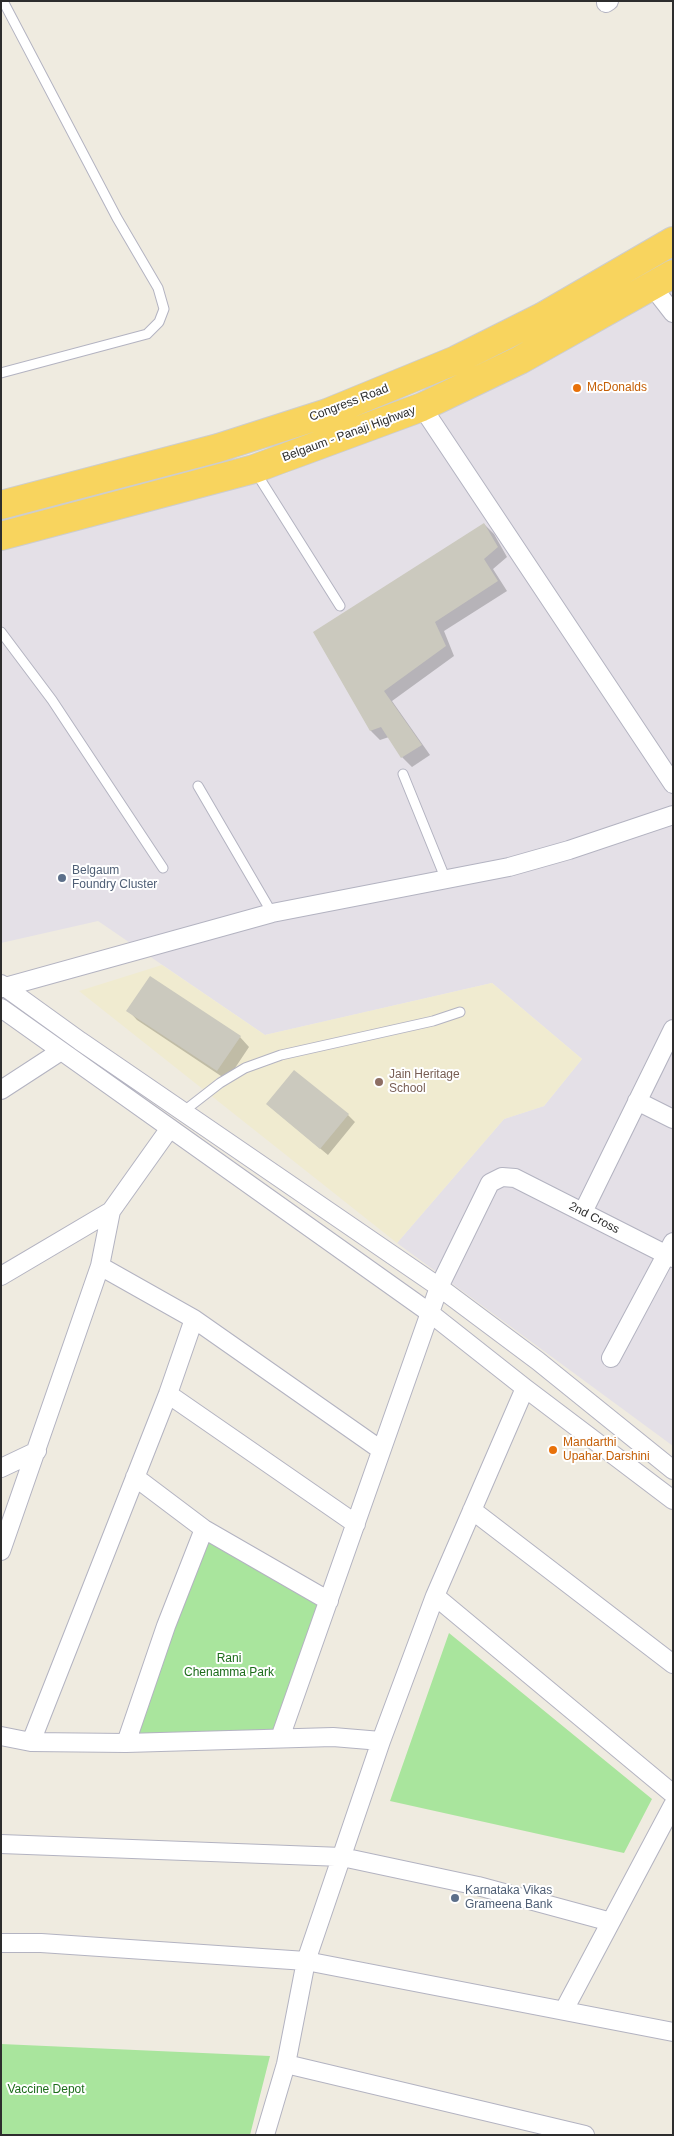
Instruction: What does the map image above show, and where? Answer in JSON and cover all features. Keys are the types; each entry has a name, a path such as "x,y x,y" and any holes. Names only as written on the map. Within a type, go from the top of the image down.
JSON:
{"highway":[{"name":"Congress Road","path":"1,505 218,448 327,413 474,352 542,317 673,241"},
{"name":"Belgaum - Panaji Highway","path":"1,536 254,469 422,407 520,360 663,280"}],"street":[{"path":"663,280 673,313"},
{"path":"422,407 673,784"},
{"path":"2,986 272,914 446,880 535,860 673,816"},
{"path":"2,986 440,1287 538,1361 673,1470"},
{"path":"1,1008 430,1313 525,1388 673,1500"},
{"path":"583,1212 673,1029"},
{"path":"1,1090 61,1051"},
{"path":"637,1101 673,1119"},
{"path":"1,1276 111,1211 170,1128"},
{"name":"2nd Cross","path":"440,1287 482,1197 490,1183 502,1177 515,1178 670,1252"},
{"path":"1,1551 100,1266 111,1211"},
{"path":"611,1358 670,1252"},
{"path":"100,1266 194,1319 381,1450"},
{"path":"280,1738 440,1287"},
{"path":"31,1742 168,1394 194,1319"},
{"path":"265,2135 286,2064 306,1961 381,1741 435,1596 525,1388"},
{"path":"168,1394 356,1524"},
{"path":"1,1468 37,1451"},
{"path":"135,1477 204,1529 330,1601"},
{"path":"472,1510 673,1664"},
{"path":"126,1743 166,1626 204,1529"},
{"path":"435,1596 673,1794"},
{"path":"1,1736 31,1742 126,1743 333,1737 381,1741"},
{"path":"564,2010 673,1805"},
{"path":"1,1844 342,1857 478,1886 611,1922"},
{"path":"1,1943 41,1943 306,1961 672,2030"},
{"path":"286,2064 585,2135"}],"lane":[{"path":"1,372 148,334 159,322 164,310 158,288 117,218 3,3"},
{"path":"254,469 340,606"},
{"path":"1,632 52,700 163,868"},
{"path":"403,774 446,880"},
{"path":"198,786 272,914"},
{"path":"184,1111 220,1083 245,1068 281,1055 433,1021 460,1012"}],"shaded area":[{"path":"673,285 673,1446 397,1243 504,1119 544,1106 582,1059 492,983 265,1035 98,921 1,943 1,548 285,474 457,402"},
{"name":"Jain Heritage School","path":"162,965 265,1035 492,983 582,1059 544,1106 504,1119 397,1243 79,991"}],"green space":[{"name":"Rani Chenamma Park","path":"207,1535 325,1602 277,1733 132,1738"},
{"path":"449,1633 652,1799 624,1853 390,1801"},
{"name":"Vaccine Depot","path":"1,2044 270,2056 250,2135 1,2135"}],"building":[{"path":"484,523 498,547 484,559 498,581 435,622 446,646 384,691 422,745 401,758 381,727 370,731 313,632"},
{"path":"150,976 241,1036 217,1071 126,1011"},
{"path":"294,1070 349,1114 320,1149 266,1104"}],"place":[{"name":"McDonalds","path":"577,388"},
{"name":"Belgaum Foundry Cluster","path":"62,878"},
{"name":"Jain Heritage School","path":"379,1082"},
{"name":"Mandarthi Upahar Darshini","path":"553,1450"},
{"name":"Karnataka Vikas Grameena Bank","path":"455,1898"}]}
